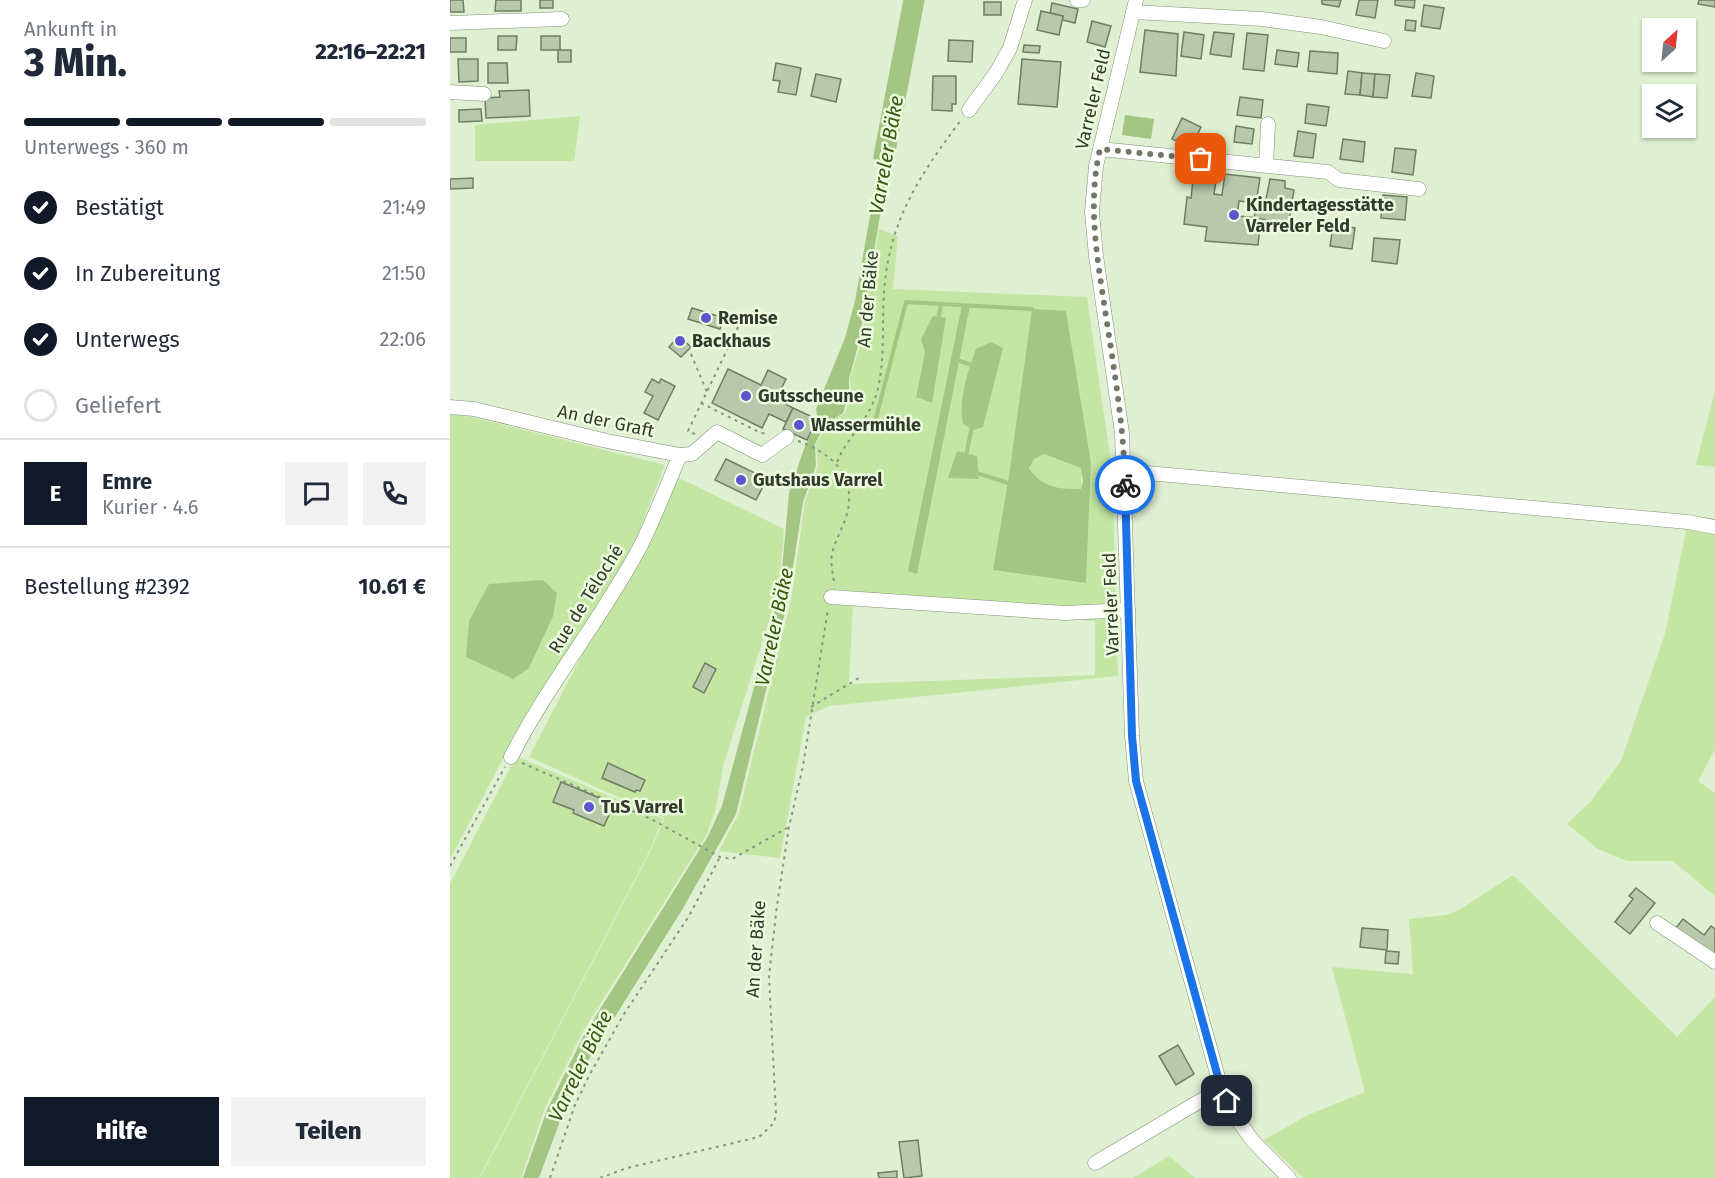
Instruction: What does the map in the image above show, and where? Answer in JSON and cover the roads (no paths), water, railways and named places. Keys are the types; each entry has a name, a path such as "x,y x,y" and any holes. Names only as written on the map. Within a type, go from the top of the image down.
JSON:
{"street":[{"path":"969,110 996,73 1010,48 1025,0"},
{"path":"1077,0 1083,0"},
{"path":"1134,6 1321,27 1384,41"},
{"name":"Varreler Feld","path":"1134,6 1096,166 1092,212 1096,256 1122,433 1125,471 1128,610 1136,781 1172,919 1222,1088 1233,1112 1252,1140 1289,1178"},
{"path":"450,23 562,19"},
{"path":"450,92 484,94"},
{"path":"1266,165 1268,124"},
{"path":"1100,149 1328,172 1353,186 1419,189"},
{"name":"An der Graft","path":"450,407 474,409 681,455"},
{"path":"681,455 692,454 717,432 762,455 787,437"},
{"name":"Rue de Téloché","path":"511,757 542,701 591,628 640,546 681,455"},
{"path":"1125,471 1688,522 1715,527"},
{"path":"832,591 1065,613 1128,610"},
{"path":"1657,923 1715,962"},
{"path":"1095,1163 1222,1088"}],"water":[{"path":"1125,115 1154,119 1151,139 1122,135"},
{"path":"889,129 893,137 859,342 849,379 849,393 843,413 825,425 815,444 816,466 803,502 788,600 736,814 682,910 594,1050 570,1094 539,1178 523,1178 547,1110 584,1035 708,836 722,806 780,591 789,493 805,446 818,420 816,409 845,338 855,301 884,137"},
{"path":"962,305 970,306 917,574 908,571"},
{"path":"1032,309 1066,311 1091,463 1086,583 993,570 1010,469","holes":["1044,454 1081,468 1083,481 1081,489 1065,489 1046,484 1029,469 1034,459"]},
{"path":"933,316 946,318 932,403 916,397 925,352 921,339"},
{"path":"991,342 1003,348 983,427 973,430 963,424 962,405 965,386 976,349"},
{"path":"957,451 977,456 979,479 948,478"},
{"path":"543,580 557,593 553,616 529,668 513,679 466,657 469,621 489,584"}],"waterway":[{"name":"Varreler Bäke","path":"884,156 914,0"},
{"path":"875,422 906,302 1032,309"},
{"path":"939,316 941,304"},
{"path":"960,361 975,366"},
{"path":"966,456 972,426"},
{"path":"977,473 1008,483"}],"place":[{"name":"Kindertagesstätte Varreler Feld","path":"1234,215"},
{"name":"Remise","path":"706,318"},
{"name":"Backhaus","path":"680,341"},
{"name":"Gutsscheune","path":"746,396"},
{"name":"Wassermühle","path":"799,425"},
{"name":"Gutshaus Varrel","path":"741,480"},
{"name":"TuS Varrel","path":"589,807"}]}
